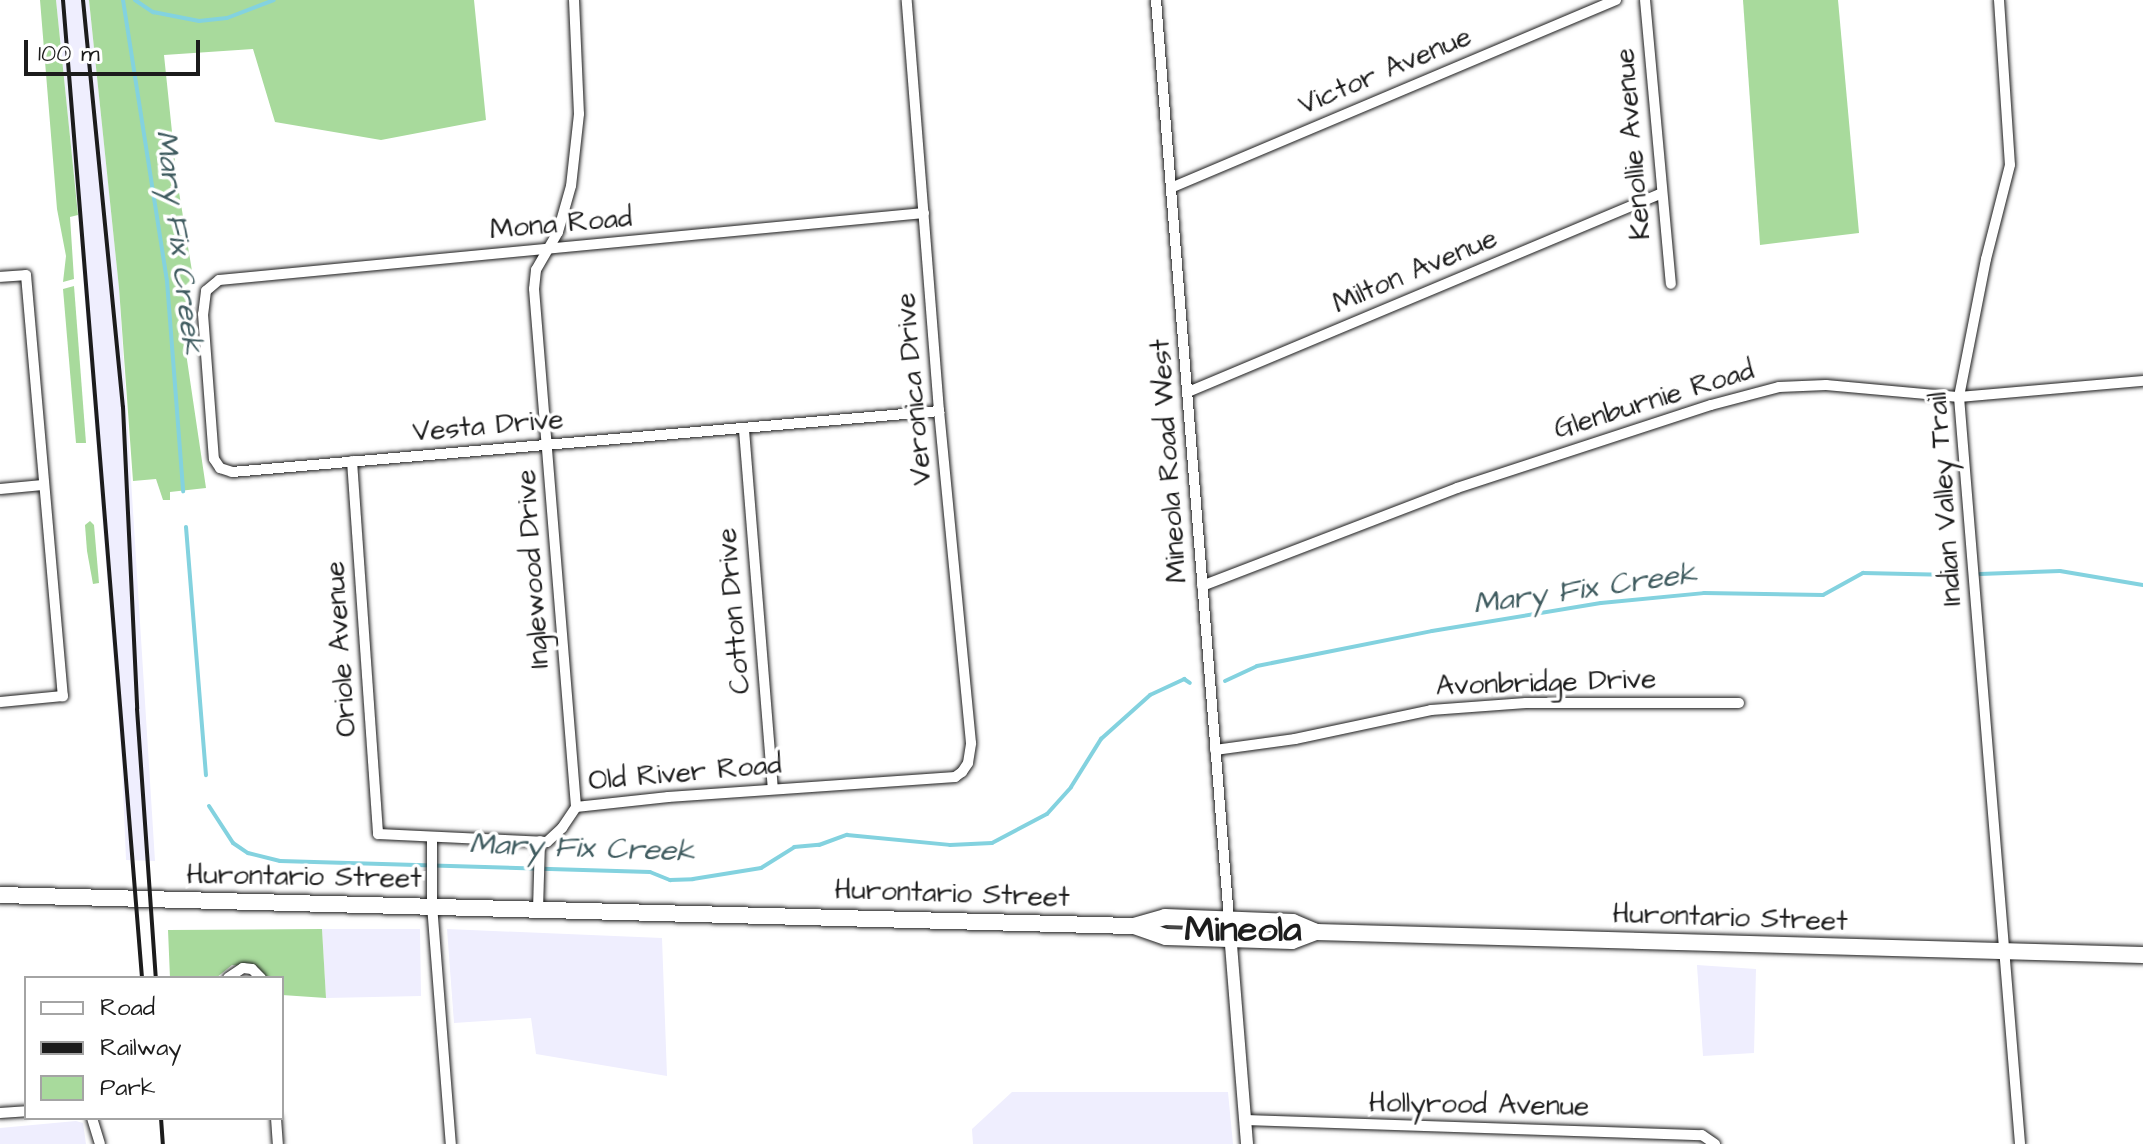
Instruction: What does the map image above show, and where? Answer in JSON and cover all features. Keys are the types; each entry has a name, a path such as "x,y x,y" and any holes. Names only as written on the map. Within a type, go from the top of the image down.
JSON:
{"main road":[{"name":"Hurontario Street","path":"0,895 1134,926 1166,937 1292,941 1316,932"},
{"name":"Hurontario Street","path":"1134,926 1165,917 1293,922 1316,932 2143,955"}],"street":[{"name":"Inglewood Drive","path":"574,0 579,114 571,186 558,232 536,270 534,289 576,807"},
{"name":"Veronica Drive","path":"907,0 939,411 971,743 968,763 962,772"},
{"name":"Mineola Road West","path":"1156,0 1229,920"},
{"name":"Victor Avenue","path":"1173,187 1616,0"},
{"name":"Kenollie Avenue","path":"1645,0 1660,194 1671,284"},
{"name":"Indian Valley Trail","path":"1999,0 2010,165 1986,259 1959,397 2020,1144"},
{"name":"Milton Avenue","path":"1188,392 1660,194"},
{"name":"Mona Road","path":"206,291 219,280 924,213"},
{"path":"0,277 26,275 63,696 0,702"},
{"name":"Vesta Drive","path":"206,291 203,314 214,459 220,468 232,472 939,411"},
{"name":"Glenburnie Road","path":"1202,586 1457,488 1711,405 1779,387 1826,385 1959,397 2143,381"},
{"name":"Cotton Drive","path":"744,430 773,789"},
{"name":"Oriole Avenue","path":"352,461 378,834 432,838"},
{"path":"0,489 43,485"},
{"name":"Avonbridge Drive","path":"1215,750 1295,739 1431,710 1526,703 1739,703"},
{"name":"Old River Road","path":"540,841 547,842 562,828 576,807 955,777 962,772"},
{"path":"451,1144 432,905 432,838 540,841 538,909"},
{"path":"1229,920 1247,1144"},
{"path":"231,976 243,968 252,969 259,976"},
{"path":"0,1113 24,1111"},
{"path":"94,1120 100,1144"},
{"path":"276,1120 278,1144"},
{"name":"Hollyrood Avenue","path":"1245,1120 1702,1135 1713,1141"}],"shaded area":[{"path":"56,0 89,0 119,288 155,861 126,860 122,764 78,215"},
{"path":"322,929 420,929 421,996 326,998"},
{"path":"447,929 662,938 667,1076 536,1054 531,1018 454,1023"},
{"path":"1697,965 1756,969 1754,1053 1703,1056"},
{"path":"1012,1092 1228,1092 1233,1144 973,1144 972,1129"},
{"path":"76,1121 83,1123 86,1144 0,1144 0,1128"}],"green space":[{"path":"40,0 56,0 78,215 70,217 74,279 63,282 66,256 57,209"},
{"path":"89,0 474,0 486,120 381,140 275,122 253,49 164,55 177,180 192,271 186,353 206,488 170,492 170,500 163,500 156,479 133,481 119,288"},
{"path":"1743,0 1838,0 1859,233 1760,245"},
{"path":"74,286 86,443 76,443 63,289"},
{"path":"90,521 94,525 99,583 93,584 85,525"},
{"path":"322,929 326,998 284,995 284,976 263,976 252,967 232,965 218,976 170,976 168,930"}],"waterway":[{"name":"Mary Fix Creek","path":"123,0 167,281 183,491"},
{"path":"135,0 153,12 199,21 227,18 274,0"},
{"name":"Mary Fix Creek","path":"186,527 206,775"},
{"name":"Mary Fix Creek","path":"1980,574 2060,571 2143,585"},
{"name":"Mary Fix Creek","path":"1225,681 1257,666 1432,631 1601,603 1704,593 1823,595 1863,573 1953,575"},
{"name":"Mary Fix Creek","path":"209,806 233,843 248,853 280,861 650,872 670,880 761,868 794,847 819,845 847,835 950,845 992,843 1047,814 1071,787 1101,739 1150,695 1184,679 1190,683"}],"railway":[{"path":"63,0 142,976"},
{"path":"83,0 123,407 137,709 156,976"},
{"path":"161,1120 163,1144"}],"district":[{"name":"Mineola","path":"1243,930"}]}
